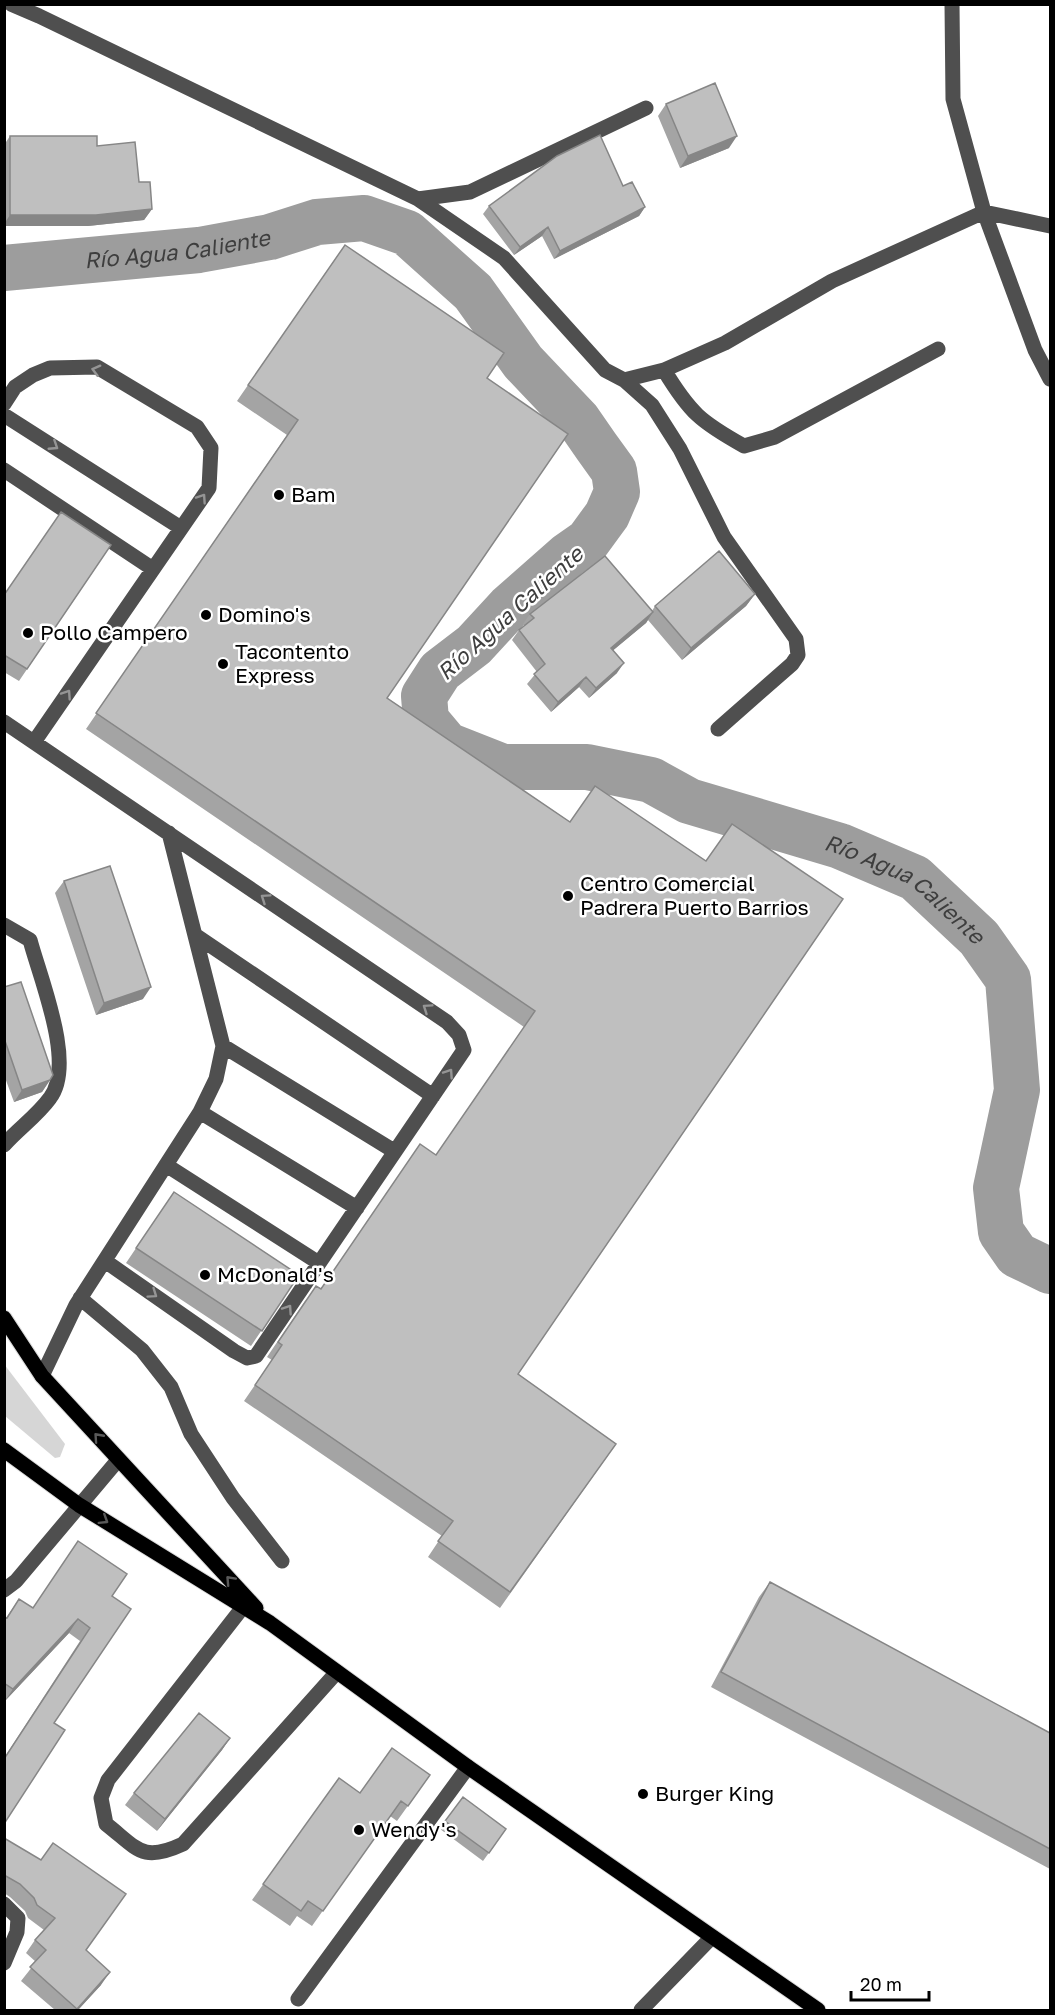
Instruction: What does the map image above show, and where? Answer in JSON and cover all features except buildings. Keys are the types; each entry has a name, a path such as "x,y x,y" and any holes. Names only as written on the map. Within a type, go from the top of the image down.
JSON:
{"main road":[{"path":"4,1318 42,1376 270,1623"},
{"path":"4,1450 79,1505 270,1623 468,1767 818,2010"}],"street":[{"path":"11,4 418,199 504,258 605,370 624,380 657,414 680,448 724,537 796,639 798,656 792,664 718,729"},
{"path":"952,4 953,99 984,212 1035,350 1050,379"},
{"path":"418,199 470,192 646,108"},
{"path":"624,380 664,370 725,343 832,281 984,212 1050,226"},
{"path":"664,370 684,403 710,427 744,446 775,436 938,349"},
{"path":"4,404 15,387 33,375 50,368 98,367 197,427 212,448 209,488 34,742"},
{"path":"4,415 181,528"},
{"path":"4,470 153,569"},
{"path":"4,722 447,1022 459,1035 464,1050 256,1356 247,1358 105,1261"},
{"path":"42,1376 80,1298 200,1112 216,1079 223,1046 169,833"},
{"path":"4,924 30,940 60,1050 58,1080 51,1097 4,1146"},
{"path":"195,935 433,1096"},
{"path":"223,1046 394,1151"},
{"path":"200,1112 357,1208"},
{"path":"166,1165 319,1263"},
{"path":"80,1298 142,1350 171,1387 191,1434 233,1498 282,1562"},
{"path":"4,1590 16,1581 118,1460"},
{"path":"243,1606 108,1780 101,1798 106,1824 143,1853 162,1853 183,1844 337,1672"},
{"path":"298,1999 468,1767"},
{"path":"4,1904 18,1918 17,1932 4,1963"},
{"path":"641,2010 712,1936"}],"shaded area":[{"path":"4,1364 65,1444 60,1457 55,1458 5,1416"}],"waterway":[{"name":"Río Agua Caliente","path":"4,268 199,250 270,237 317,222 364,218 407,233 473,292 523,362 578,420 614,471 617,492 607,515 588,541 568,555 509,607 474,645 440,671 424,696 426,720 447,745 503,767 587,767 651,780 689,801 840,846 915,878 979,938 1008,979 1017,1090 996,1188 1001,1232 1017,1255 1050,1271"}],"place":[{"name":"Bam","path":"279,495"},
{"name":"Domino's","path":"206,615"},
{"name":"Pollo Campero","path":"28,633"},
{"name":"Tacontento Express","path":"223,664"},
{"name":"Centro Comercial Padrera Puerto Barrios","path":"568,896"},
{"name":"McDonald's","path":"205,1275"},
{"name":"Burger King","path":"643,1794"},
{"name":"Wendy's","path":"359,1830"}]}
